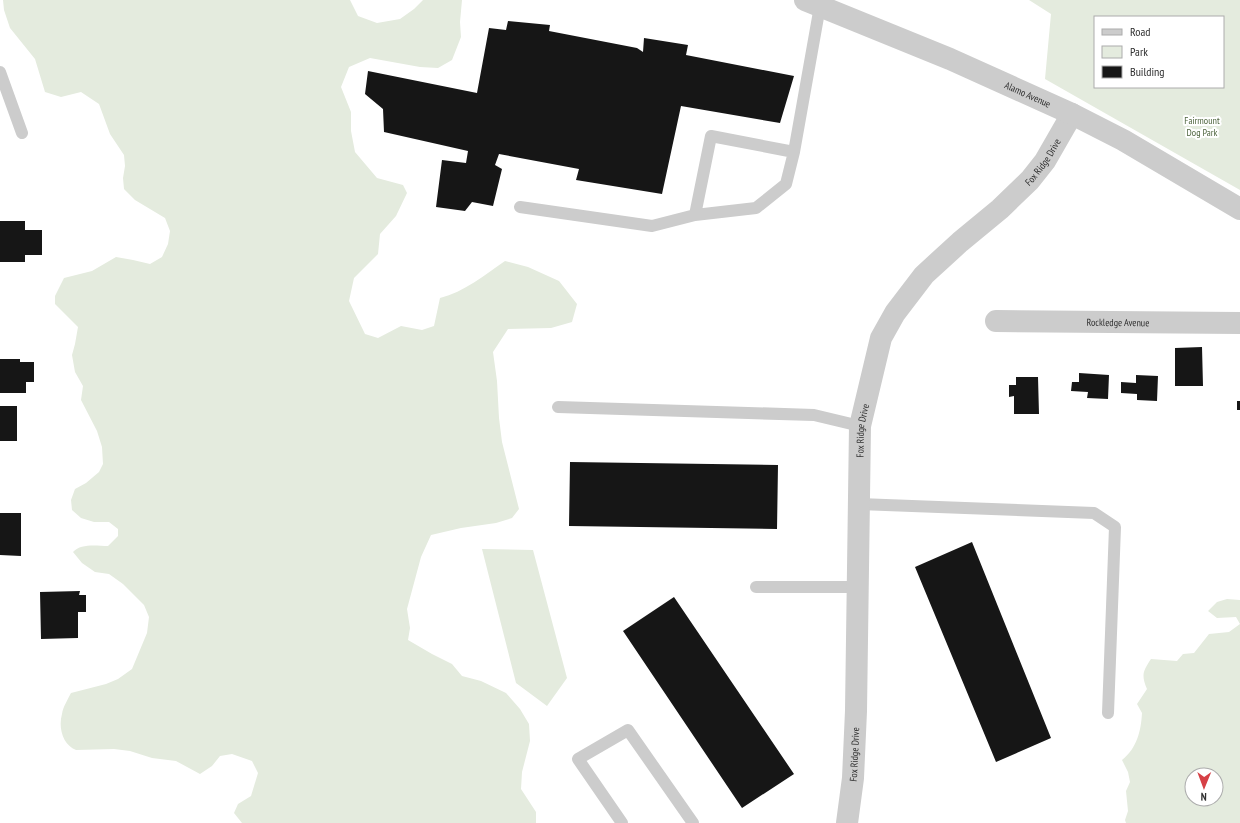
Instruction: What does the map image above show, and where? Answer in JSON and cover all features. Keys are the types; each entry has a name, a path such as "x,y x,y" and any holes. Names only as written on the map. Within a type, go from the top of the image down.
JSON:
{"street":[{"name":"Alamo Avenue","path":"813,3 950,59 1072,114 1123,140 1240,209"},
{"name":"Fox Ridge Drive","path":"847,823 853,778 856,711 860,426 881,338 894,312 924,275 960,242 1000,209 1030,180 1045,161 1072,114"},
{"name":"Rockledge Avenue","path":"996,321 1240,323"}],"lane":[{"path":"520,207 652,226 695,215 756,208 786,184 794,152 813,3"},
{"path":"0,72 22,133"},
{"path":"695,215 711,136 794,152"},
{"path":"558,407 814,415 860,426"},
{"path":"859,504 1094,513 1115,527 1108,713"},
{"path":"756,587 858,587"},
{"path":"622,823 578,759 628,730 693,823"}],"green space":[{"path":"3,0 350,0 358,16 377,23 400,19 414,9 423,0 462,0 460,22 461,37 452,60 438,68 420,67 370,58 349,67 341,87 351,112 351,131 355,152 377,178 403,185 407,193 396,216 380,234 378,254 354,278 349,301 365,334 378,338 401,326 422,330 434,326 440,298 466,287 505,261 528,267 559,281 577,304 572,322 551,328 508,329 493,352 502,442 519,509 512,518 496,523 461,528 431,535 421,557 407,609 410,628 408,640 452,664 462,676 481,681 506,693 520,709 529,724 530,741 522,772 521,789 536,812 536,823 242,823 234,813 238,804 251,796 258,773 252,761 232,754 220,756 212,766 200,774 176,761 152,758 130,751 114,749 76,750 72,748 65,740 61,730 61,719 63,709 71,693 106,684 118,679 132,669 147,633 149,617 144,605 123,584 109,574 95,572 82,563 73,552 80,547 85,546 108,546 118,536 118,529 109,522 94,522 81,518 72,510 71,500 75,489 86,483 99,472 103,464 102,447 97,431 81,400 83,386 75,372 72,355 78,327 55,304 55,296 64,278 92,271 116,257 150,264 162,257 168,244 170,231 165,218 135,200 124,189 124,155 110,134 99,104 81,92 61,97 45,92 35,59 10,28 4,10"},
{"name":"Fairmount Dog Park","path":"1029,0 1240,0 1240,190 1045,79 1051,14"},
{"path":"482,549 533,550 567,678 547,706 516,683"},
{"path":"1227,599 1240,600 1240,624 1236,617 1217,618 1208,611 1217,602"},
{"path":"1240,624 1240,823 1126,823 1125,820 1128,811 1126,791 1130,782 1128,772 1122,760 1135,745 1141,726 1142,713 1137,704 1147,689 1144,680 1146,667 1151,659 1177,661 1183,654 1194,653 1209,634 1229,632"}],"building":[{"path":"508,21 550,25 549,31 637,48 643,52 644,38 688,45 686,55 794,76 780,123 681,106 662,194 576,180 579,169 499,154 495,165 502,169 493,206 472,202 465,211 436,207 442,160 466,163 468,151 384,132 383,109 365,94 368,71 477,93 489,28 506,30"},
{"path":"0,221 25,221 25,230 42,230 42,255 25,255 25,262 0,262"},
{"path":"1202,347 1203,386 1175,386 1175,348"},
{"path":"0,359 20,359 20,362 34,362 34,382 26,382 26,393 0,393"},
{"path":"1079,373 1109,375 1108,399 1087,398 1088,392 1071,391 1072,382 1079,382"},
{"path":"1136,375 1158,376 1157,401 1137,400 1137,394 1121,393 1121,382 1136,383"},
{"path":"1016,377 1038,377 1039,414 1014,414 1014,396 1009,397 1009,385 1016,385"},
{"path":"1237,401 1240,401 1240,410 1237,410"},
{"path":"0,406 17,406 17,441 0,441"},
{"path":"570,462 778,465 777,529 569,526"},
{"path":"0,513 21,513 21,556 0,555"},
{"path":"972,542 1051,738 996,762 915,567"},
{"path":"80,591 79,595 86,595 86,612 78,612 78,638 41,639 40,592"},
{"path":"674,597 794,774 742,808 623,631"}]}
